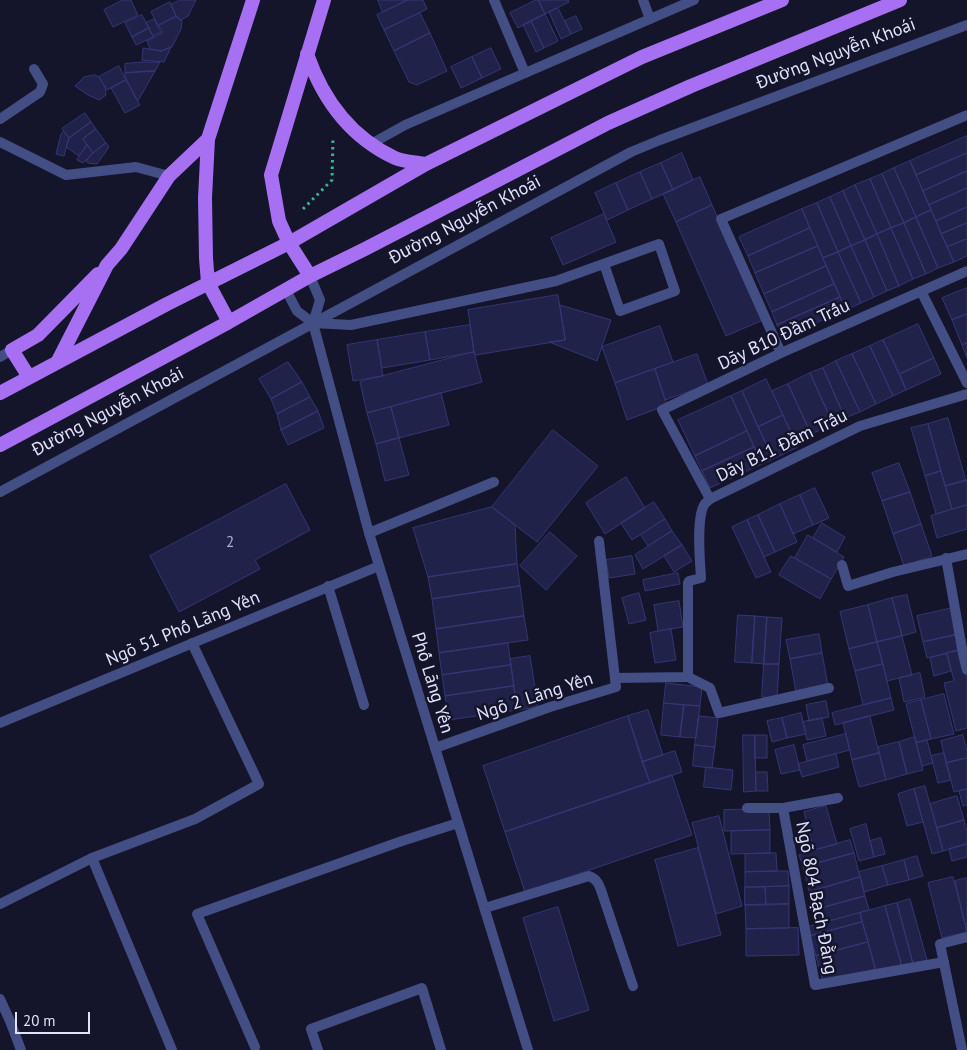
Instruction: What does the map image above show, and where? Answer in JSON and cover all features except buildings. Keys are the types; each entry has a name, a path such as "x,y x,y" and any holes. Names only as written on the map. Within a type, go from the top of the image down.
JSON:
{"main road":[{"path":"228,322 208,283 205,198 208,139 253,0"},
{"path":"310,276 289,243 278,221 271,175 324,0"},
{"path":"0,393 208,283 289,243 426,164 642,57 782,0"},
{"name":"Đường Nguyễn Khoái","path":"0,445 310,276 608,123 691,86 900,0"},
{"path":"307,54 313,72 322,89 345,123 371,144 397,158 426,164"},
{"path":"29,377 12,350 38,335 107,265 121,249 169,176 208,139"},
{"path":"58,361 107,265"}],"street":[{"path":"494,0 525,73"},
{"path":"643,0 650,19"},
{"path":"371,144 405,125 694,0"},
{"name":"Đường Nguyễn Khoái","path":"0,492 631,152 967,25"},
{"path":"0,119 40,92 43,84 34,69"},
{"path":"781,353 721,219 967,115"},
{"path":"0,142 66,176 136,167 169,176"},
{"path":"286,290 296,312 313,323 350,324 556,281 659,244 675,291 620,311 604,264"},
{"name":"Dãy B10 Đầm Trấu","path":"662,410 781,353 967,271"},
{"path":"310,276 320,300 313,323"},
{"path":"921,291 967,383"},
{"name":"Phố Lãng Yên","path":"313,323 369,533 528,1050"},
{"path":"0,357 12,350"},
{"name":"Dãy B11 Đầm Trấu","path":"662,410 710,499 860,426 967,394"},
{"path":"369,533 494,482"},
{"path":"710,499 704,505 700,518 701,578 689,581 688,583 688,677 710,688 719,713 828,688"},
{"path":"599,541 616,682"},
{"path":"842,565 848,586 893,572 967,554"},
{"path":"946,558 967,670"},
{"name":"Ngõ 51 Phố Lãng Yên","path":"0,723 379,566"},
{"path":"328,586 364,705"},
{"path":"0,904 92,858 195,819 258,784 192,643"},
{"name":"Ngõ 2 Lãng Yên","path":"435,748 550,708 616,682 688,677"},
{"name":"Ngõ 804 Bạch Đằng","path":"748,808 782,808 838,798"},
{"name":"Ngõ 804 Bạch Đằng","path":"782,808 815,985 944,962"},
{"path":"255,1047 197,914 402,840 458,823"},
{"path":"92,858 172,1050"},
{"path":"485,908 589,876 594,877 598,882 633,986"},
{"path":"962,1050 940,944 967,937"},
{"path":"318,1050 311,1029 422,988 441,1050"},
{"path":"0,998 10,1022 17,1049"}],"path":[{"path":"303,209 332,180 334,134"}]}
